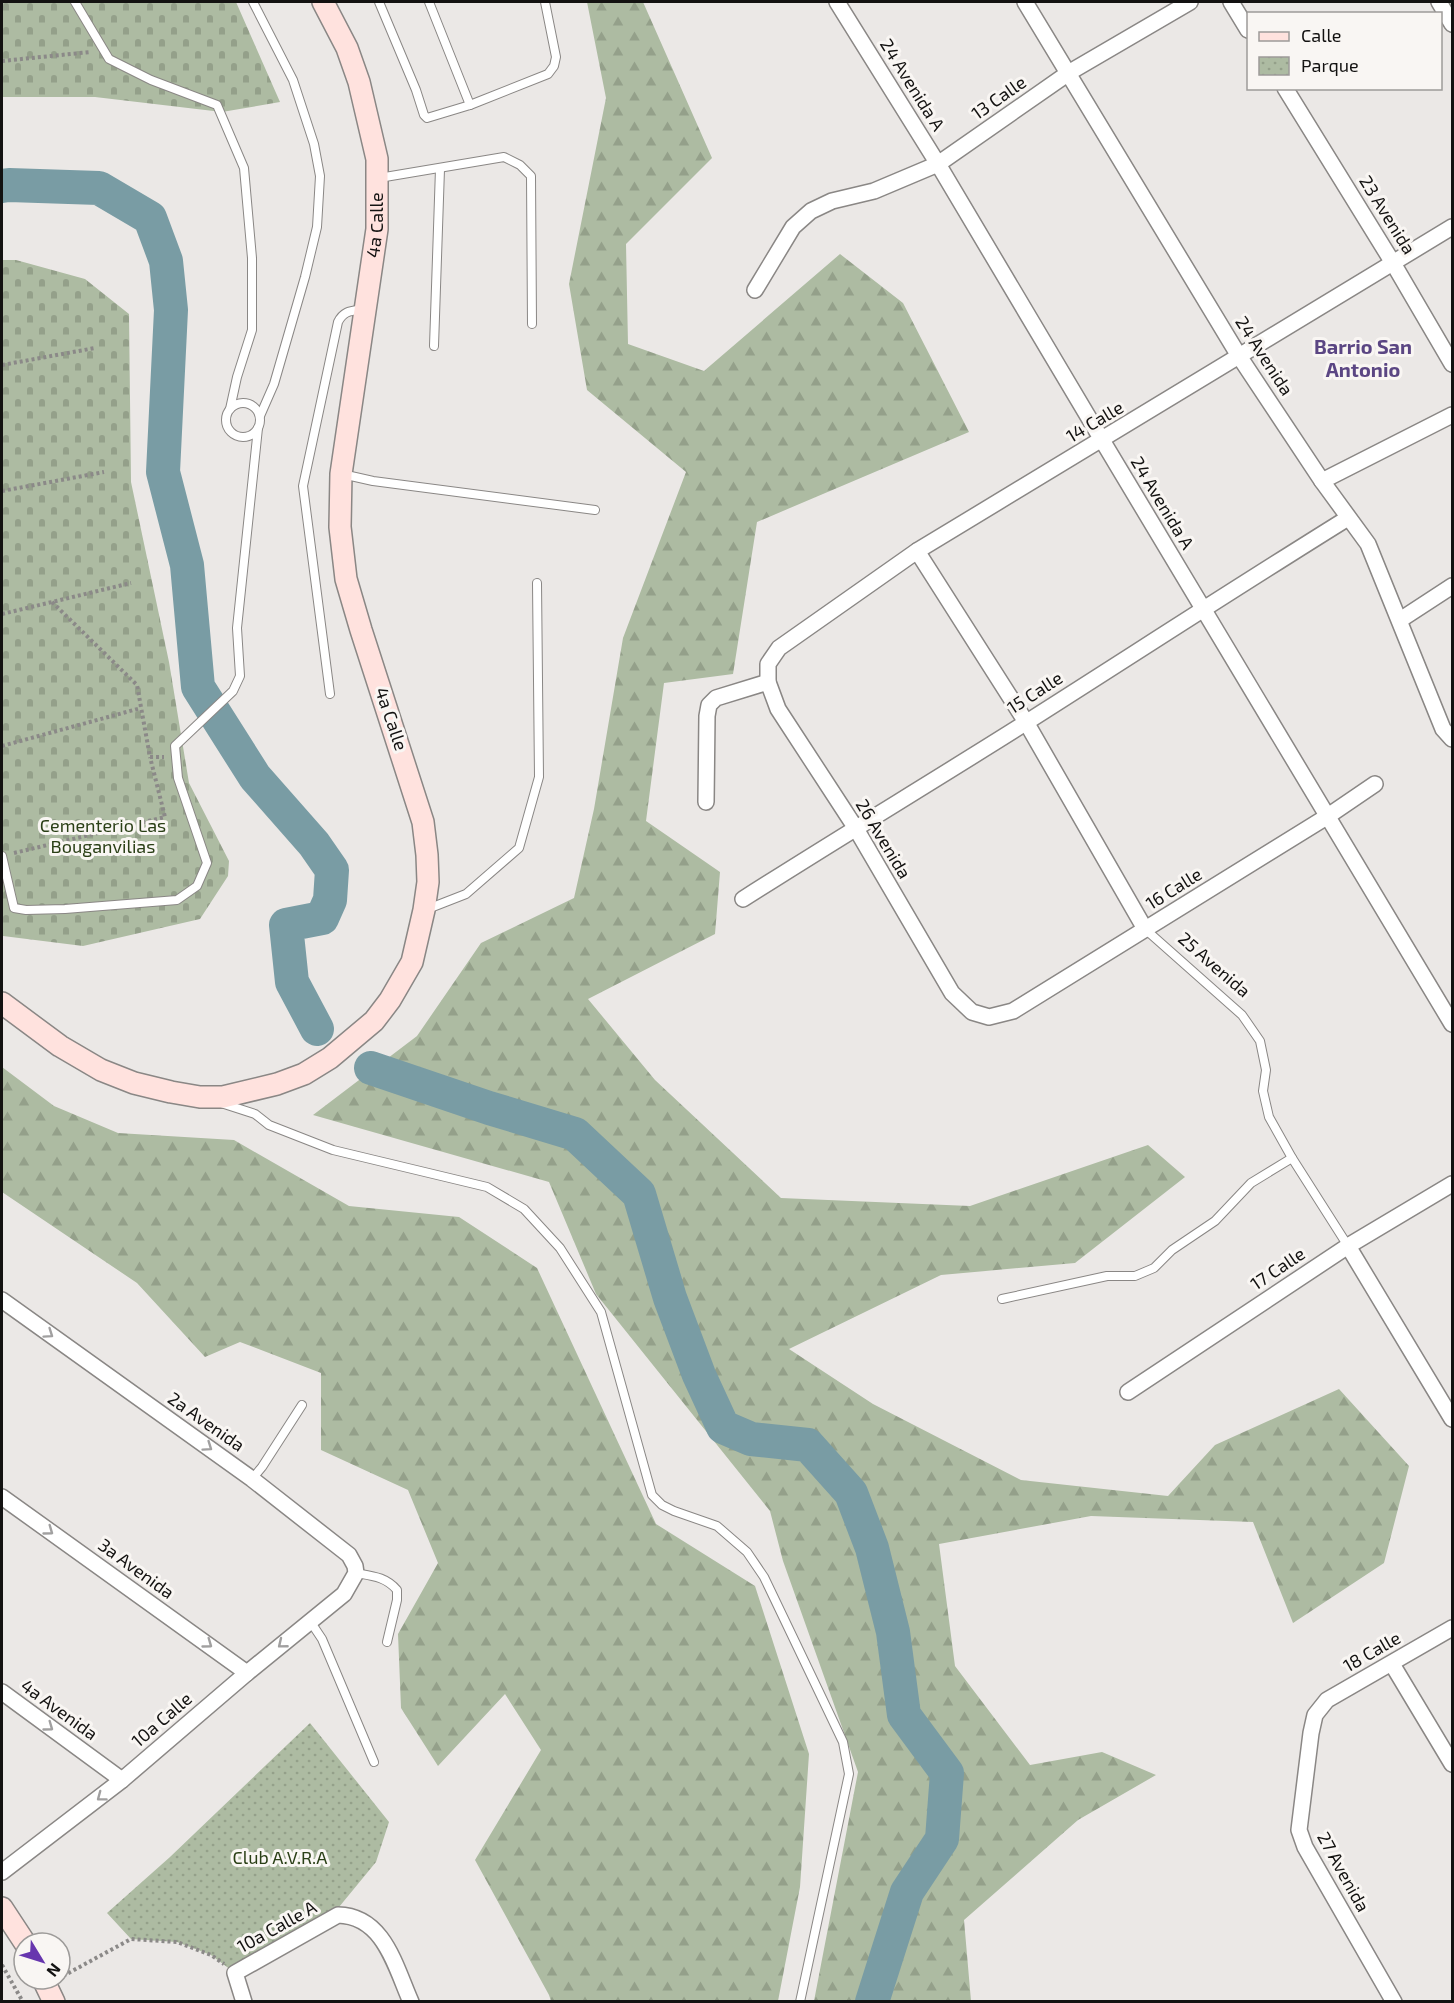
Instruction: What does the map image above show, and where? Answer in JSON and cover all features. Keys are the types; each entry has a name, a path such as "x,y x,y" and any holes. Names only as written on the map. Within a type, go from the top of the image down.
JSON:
{"main road":[{"name":"4a Calle","path":"2,1003 60,1046 101,1070 134,1083 200,1096 223,1097 277,1084 304,1074 330,1058 374,1021 390,1000 412,962 424,910 428,864 423,822 346,579 340,527 341,474 377,229 378,178 359,82 347,48 323,2"},
{"path":"2,1908 17,1931"}],"street":[{"name":"24 Avenida A","path":"837,2 938,164 1452,1024"},
{"name":"24 Avenida","path":"1025,2 1070,72 1239,356 1322,481 1368,544 1443,729 1452,739"},
{"name":"13 Calle","path":"755,290 793,227 812,211 832,201 874,191 938,164 1070,72 1190,2"},
{"path":"1231,2 1247,28"},
{"path":"1439,2 1452,24"},
{"name":"23 Avenida","path":"1286,90 1452,364"},
{"name":"14 Calle","path":"768,664 779,648 917,551 1452,227"},
{"path":"1322,481 1452,415"},
{"name":"15 Calle","path":"742,899 1348,518"},
{"name":"25 Avenida","path":"917,551 1026,722 1145,929"},
{"path":"1400,620 1452,586"},
{"name":"26 Avenida","path":"768,664 768,682 778,709 855,827 952,993 972,1012 989,1017"},
{"path":"706,802 709,705 716,698 768,682"},
{"name":"16 Calle","path":"989,1017 1013,1011 1328,816 1375,784"},
{"name":"17 Calle","path":"1128,1392 1348,1246 1452,1184"},
{"name":"25 Avenida","path":"1348,1246 1452,1419"},
{"name":"2a Avenida","path":"2,1300 252,1479 349,1555 356,1573"},
{"name":"3a Avenida","path":"2,1497 247,1673"},
{"name":"10a Calle","path":"2,1872 122,1780 344,1594 356,1573"},
{"name":"18 Calle","path":"1315,1715 1327,1700 1452,1628"},
{"path":"1392,1664 1452,1764"},
{"name":"4a Avenida","path":"2,1692 122,1780"},
{"name":"27 Avenida","path":"1315,1715 1299,1830 1305,1847 1394,2001"},
{"name":"10a Calle A","path":"231,1970 338,1915 362,1920 377,1932 411,2001"},
{"path":"231,1970 244,2001"}],"lane":[{"path":"75,2 109,59 151,80 218,105 244,168 252,258 252,330 227,414 227,425 238,436 249,436 258,428"},
{"path":"2,856 14,908 26,910 177,900 197,886 207,863 178,778 175,746 233,691 240,676 237,628 258,428 260,416 274,384 305,278 317,227 320,176 314,144 293,80 253,2"},
{"path":"379,2 416,90 424,115 428,118 470,105 548,74 554,66 555,57 545,2"},
{"path":"429,2 470,105"},
{"path":"378,178 504,157 520,165 531,176 531,324"},
{"path":"434,345 440,169"},
{"path":"330,694 303,486 338,322 341,315 347,311 365,309"},
{"path":"230,409 239,403 250,404 260,416"},
{"path":"341,474 373,481 595,510"},
{"path":"424,910 466,894 519,848 539,777 537,582"},
{"name":"25 Avenida","path":"1145,929 1242,1015 1260,1041 1266,1070 1263,1090 1269,1118 1348,1246"},
{"path":"200,1096 255,1114 269,1125 333,1150 487,1187 524,1209 560,1248 601,1312 652,1496 662,1505 674,1511 717,1526 747,1552 764,1577 843,1742 849,1774 800,2001"},
{"path":"1002,1299 1107,1276 1134,1276 1154,1268 1172,1250 1215,1221 1251,1184 1292,1158"},
{"path":"252,1479 302,1406"},
{"path":"356,1573 390,1582 397,1590 387,1642"},
{"path":"310,1621 322,1639 374,1762"}],"path":[{"path":"2,62 103,50"},
{"path":"2,365 95,348"},
{"path":"2,491 104,472"},
{"path":"2,614 131,584"},
{"path":"2,856 165,817 150,757 137,685 52,602"},
{"path":"2,746 141,708"},
{"path":"150,757 176,757"},
{"path":"72,1971 131,1939 177,1942 211,1955 231,1970"},
{"path":"2,1965 23,2001"}],"green space":[{"path":"2,2 236,2 280,102 222,112 95,97 2,97"},
{"path":"587,2 643,2 712,158 626,244 628,344 704,371 840,254 903,303 969,432 757,522 733,674 664,683 646,821 720,872 715,934 588,999 655,1080 781,1198 970,1206 1148,1145 1185,1177 1075,1263 941,1275 789,1349 873,1404 1021,1480 1168,1496 1215,1445 1339,1389 1409,1466 1384,1563 1293,1623 1253,1522 1091,1516 939,1544 955,1666 1030,1765 1102,1752 1156,1775 1078,1820 964,1920 971,2001 814,2001 858,1772 783,1561 770,1511 596,1294 549,1182 313,1115 417,1036 481,943 574,898 594,809 623,638 686,472 587,390 569,284 606,98"},
{"name":"Cementerio Las Bouganvilias","path":"2,260 16,260 85,279 129,314 131,482 169,662 189,783 229,861 228,876 200,919 83,946 3,936 2,931"},
{"path":"2,1067 54,1106 118,1133 234,1140 349,1206 459,1217 537,1268 656,1524 755,1586 809,1754 800,1887 778,2001 551,2001 475,1860 541,1750 505,1694 438,1766 401,1708 398,1634 438,1563 408,1490 321,1450 321,1373 240,1342 205,1357 137,1283 2,1192"},
{"name":"Club A.V.R.A","path":"310,1723 389,1822 376,1862 330,1918 235,1973 211,1955 177,1942 131,1939 107,1913 170,1857"}],"waterway":[{"path":"2,186 99,188 150,218 166,261 171,310 163,472 187,565 198,687 255,777 314,844 332,870 330,900 322,918 286,925 292,982 317,1029"},
{"path":"371,1068 575,1134 639,1194 670,1298 699,1375 723,1427 751,1439 808,1445 851,1493 872,1548 893,1632 904,1715 947,1773 942,1839 907,1892 872,2002"}],"district":[{"name":"Barrio San Antonio","path":"1363,358"}]}
